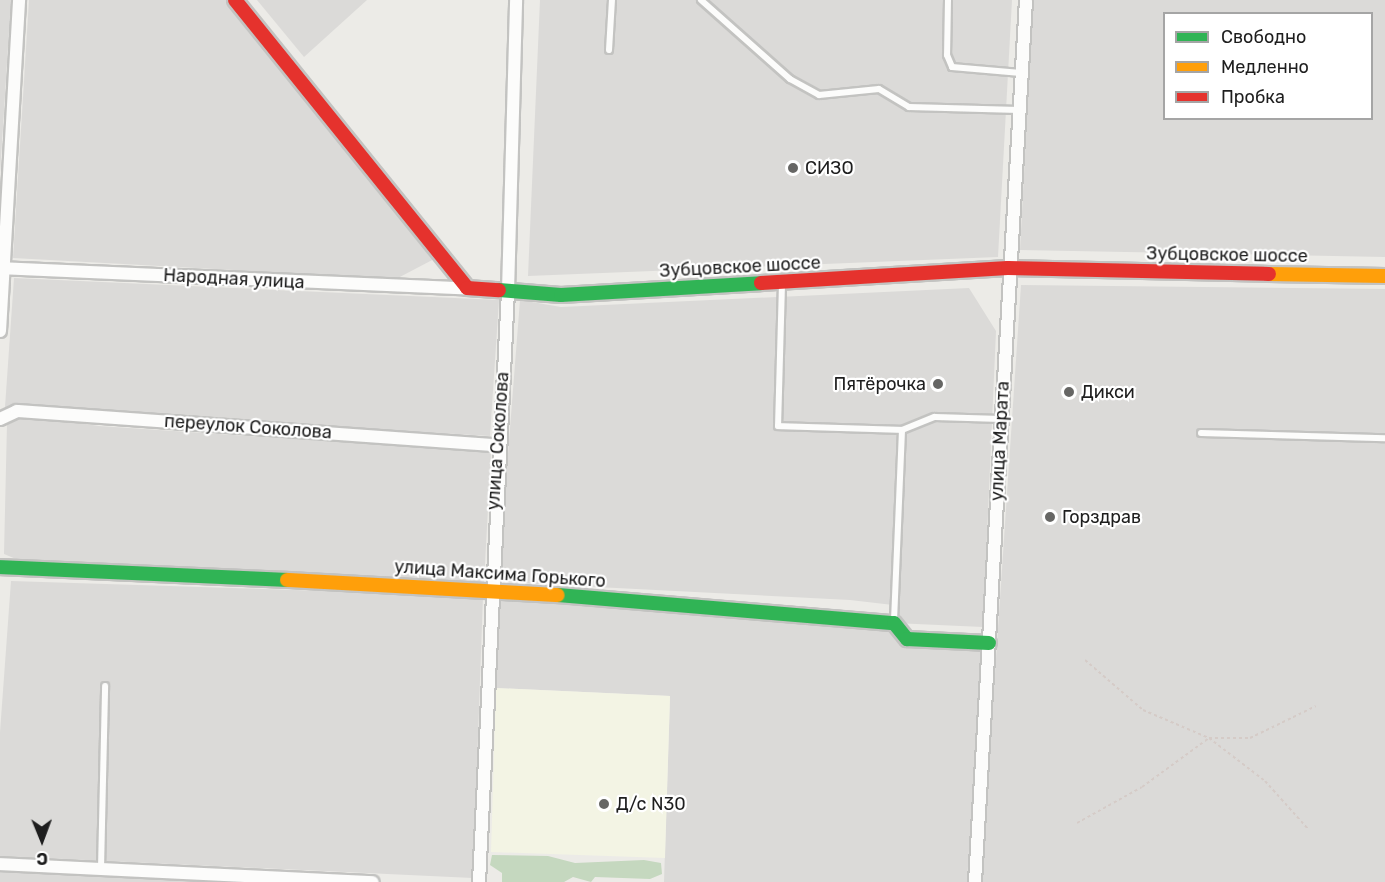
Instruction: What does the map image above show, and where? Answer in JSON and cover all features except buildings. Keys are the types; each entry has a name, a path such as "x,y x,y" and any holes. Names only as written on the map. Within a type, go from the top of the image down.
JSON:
{"main road":[{"path":"235,0 467,288"},
{"name":"Зубцовское шоссе","path":"467,288 561,295 782,284 1008,268 1385,276"},
{"name":"улица Максима Горького","path":"0,567 489,589 894,623"},
{"path":"894,623 907,639 990,643"}],"street":[{"path":"0,331 1,268 19,0"},
{"name":"улица Соколова","path":"479,882 489,589 508,291 516,0"},
{"name":"улица Марата","path":"975,882 990,643 1008,268 1026,0"},
{"name":"Народная улица","path":"1,268 467,288"},
{"name":"переулок Соколова","path":"0,419 17,411 497,445"},
{"path":"0,864 373,882"}],"lane":[{"path":"609,50 612,0"},
{"path":"701,0 790,79 819,95 879,88 909,107 1019,110"},
{"path":"948,0 947,55 952,67 1021,73"},
{"path":"782,284 778,426 902,430 936,417 1001,420"},
{"path":"894,623 902,430"},
{"path":"1201,432 1385,438"},
{"path":"101,869 105,686"}],"path":[{"path":"1085,660 1143,710 1209,738 1265,782 1309,830"},
{"path":"1077,823 1142,787 1209,738 1250,738 1316,706"}],"shaded area":[{"path":"0,0 11,0 0,174"},
{"path":"29,0 226,0 436,258 396,279 13,258"},
{"path":"257,0 367,0 304,57"},
{"path":"540,0 1012,0 998,257 528,276"},
{"path":"1033,0 1385,0 1385,257 1020,250"},
{"path":"14,278 499,300 490,436 5,407"},
{"path":"1021,285 1385,289 1385,882 981,882"},
{"path":"969,288 996,331 983,627 894,623 893,605 850,600 498,582 520,300 561,307"},
{"path":"18,414 99,426 491,452 484,583 21,561 4,554 7,423"},
{"path":"11,581 483,596 473,878 0,856 0,732"},
{"path":"500,597 877,620 898,635 982,644 967,882 664,882 670,696 496,688"},
{"path":"496,688 670,696 665,858 491,852"},
{"path":"0,872 217,882 0,882"}],"green space":[{"path":"492,855 548,856 575,863 644,860 661,863 662,874 650,879 595,877 591,882 573,877 564,882 502,882 502,873 490,865"}],"traffic: fast":[{"path":"499,290 561,295 761,283"},
{"path":"0,567 287,580"},
{"path":"558,595 894,623 907,639 989,643"}],"traffic: slow":[{"path":"1269,274 1385,276"},
{"path":"287,580 558,595"}],"traffic: jam":[{"path":"235,0 467,288 499,290"},
{"path":"761,283 1008,268 1269,274"}],"place":[{"name":"СИЗО","path":"793,168"},
{"name":"Пятёрочка","path":"938,384"},
{"name":"Дикси","path":"1069,392"},
{"name":"Горздрав","path":"1050,517"},
{"name":"Д/с N30","path":"604,804"}]}
